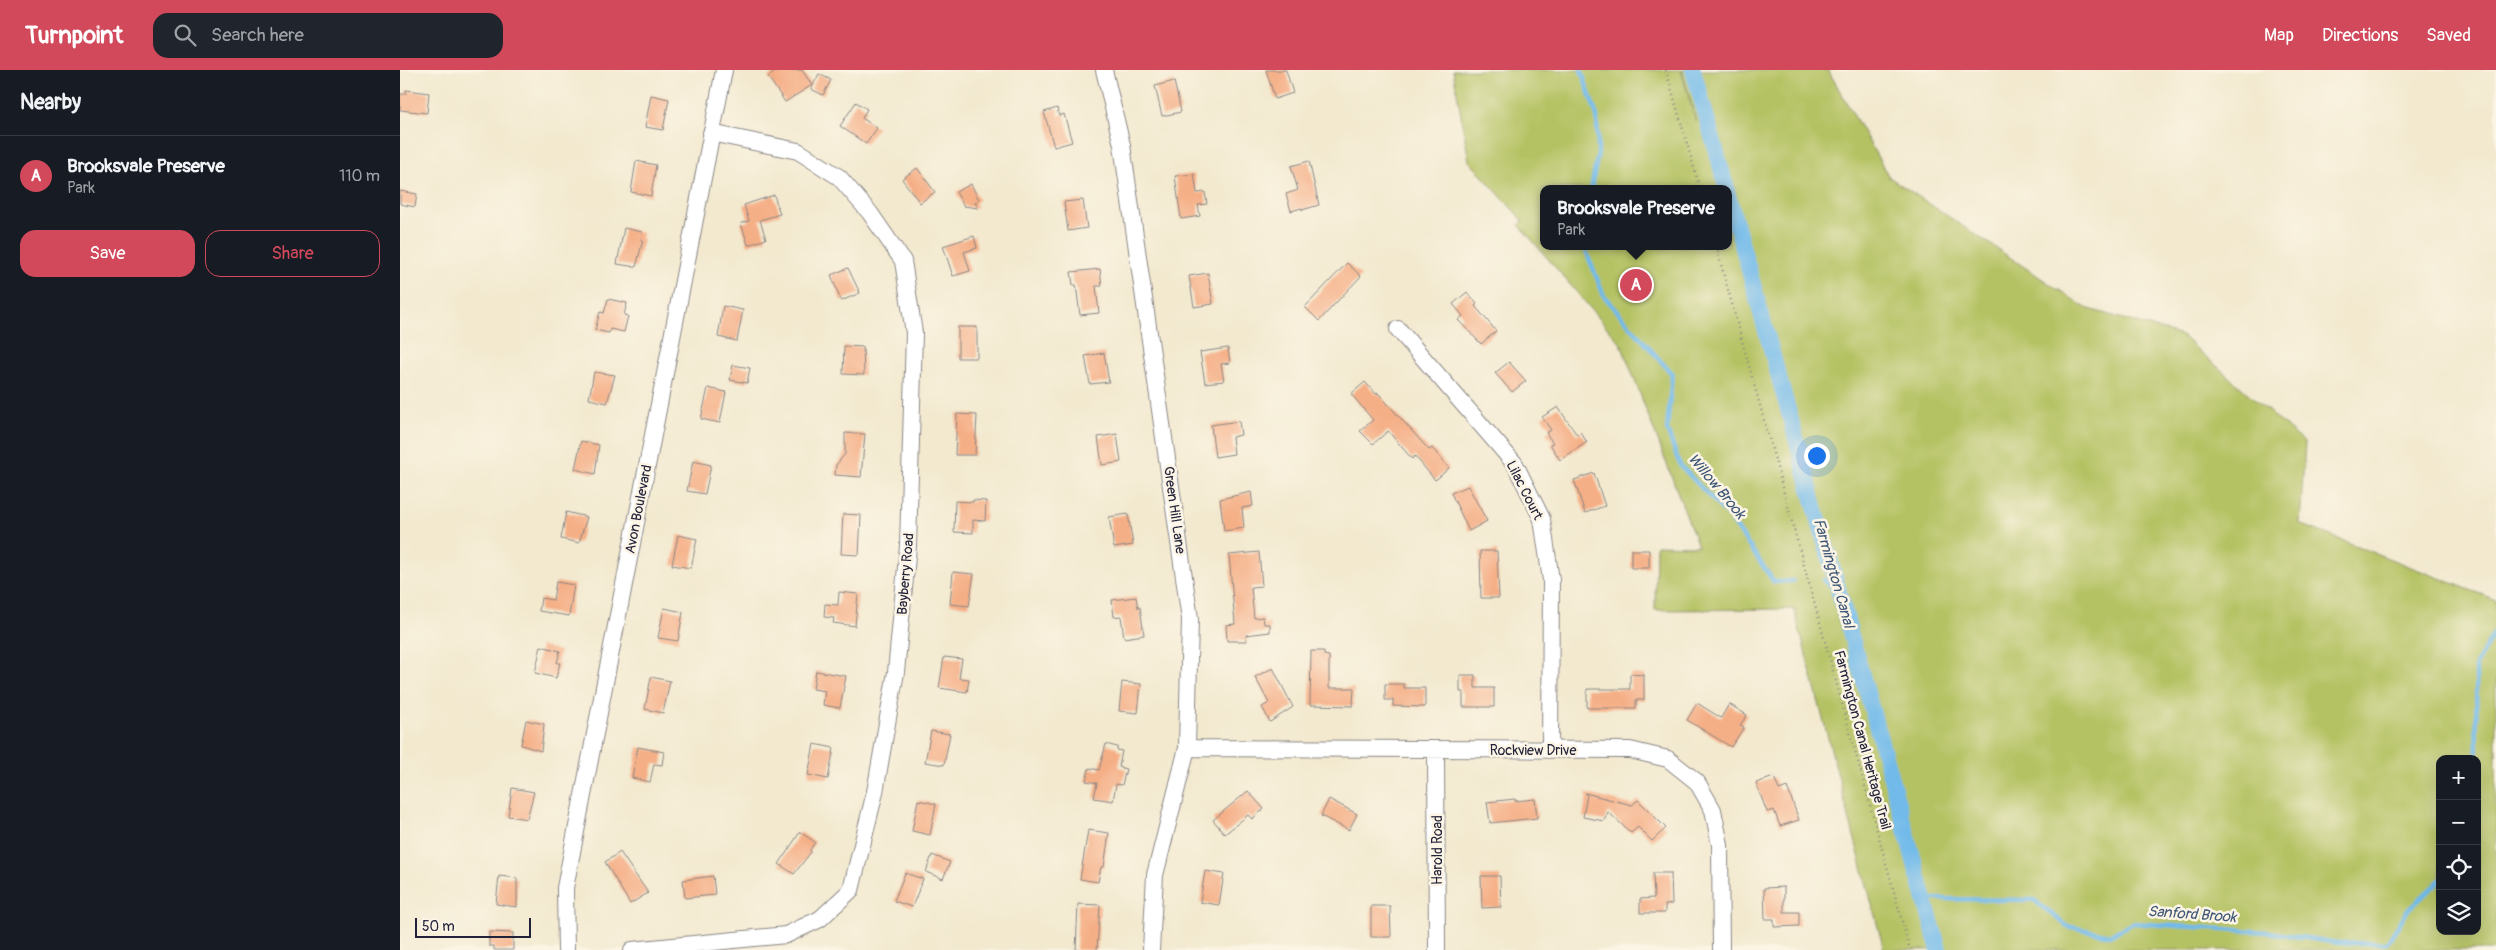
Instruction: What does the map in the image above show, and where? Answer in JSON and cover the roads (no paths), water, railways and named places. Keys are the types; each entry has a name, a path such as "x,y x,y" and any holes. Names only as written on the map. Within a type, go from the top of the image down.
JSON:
{"street":[{"name":"Avon Boulevard","path":"566,950 565,888 724,70"},
{"name":"Green Hill Lane","path":"1104,70 1122,145 1190,620 1187,748 1155,875 1151,950"},
{"name":"Bayberry Road","path":"632,950 786,936 820,919 851,890 875,792 899,643 908,546 914,333 902,261 870,213 839,177 798,151 711,133"},
{"name":"Lilac Court","path":"1398,330 1514,464 1542,519 1551,580 1550,750"},
{"name":"Rockview Drive","path":"1187,748 1630,750 1668,759 1697,782 1713,810 1720,845 1722,950"},
{"name":"Harold Road","path":"1436,750 1437,950"}],"waterway":[{"name":"Willow Brook","path":"1581,70 1597,116 1598,153 1592,185"},
{"name":"Farmington Canal","path":"1693,70 1726,185"},
{"name":"Farmington Canal","path":"1732,209 1939,950"},
{"name":"Willow Brook","path":"1586,250 1604,296 1672,374 1667,430 1680,465 1730,518 1774,582 1793,581"},
{"name":"Sanford Brook","path":"1824,580 1839,592"},
{"name":"Sanford Brook","path":"2477,755 2476,665 2496,629"},
{"name":"Sanford Brook","path":"1925,899 2034,900 2067,926 2110,935 2133,923 2268,932 2338,943 2387,943 2407,911 2436,884"}],"place":[{"name":"Brooksvale Preserve","path":"1636,285"}]}
